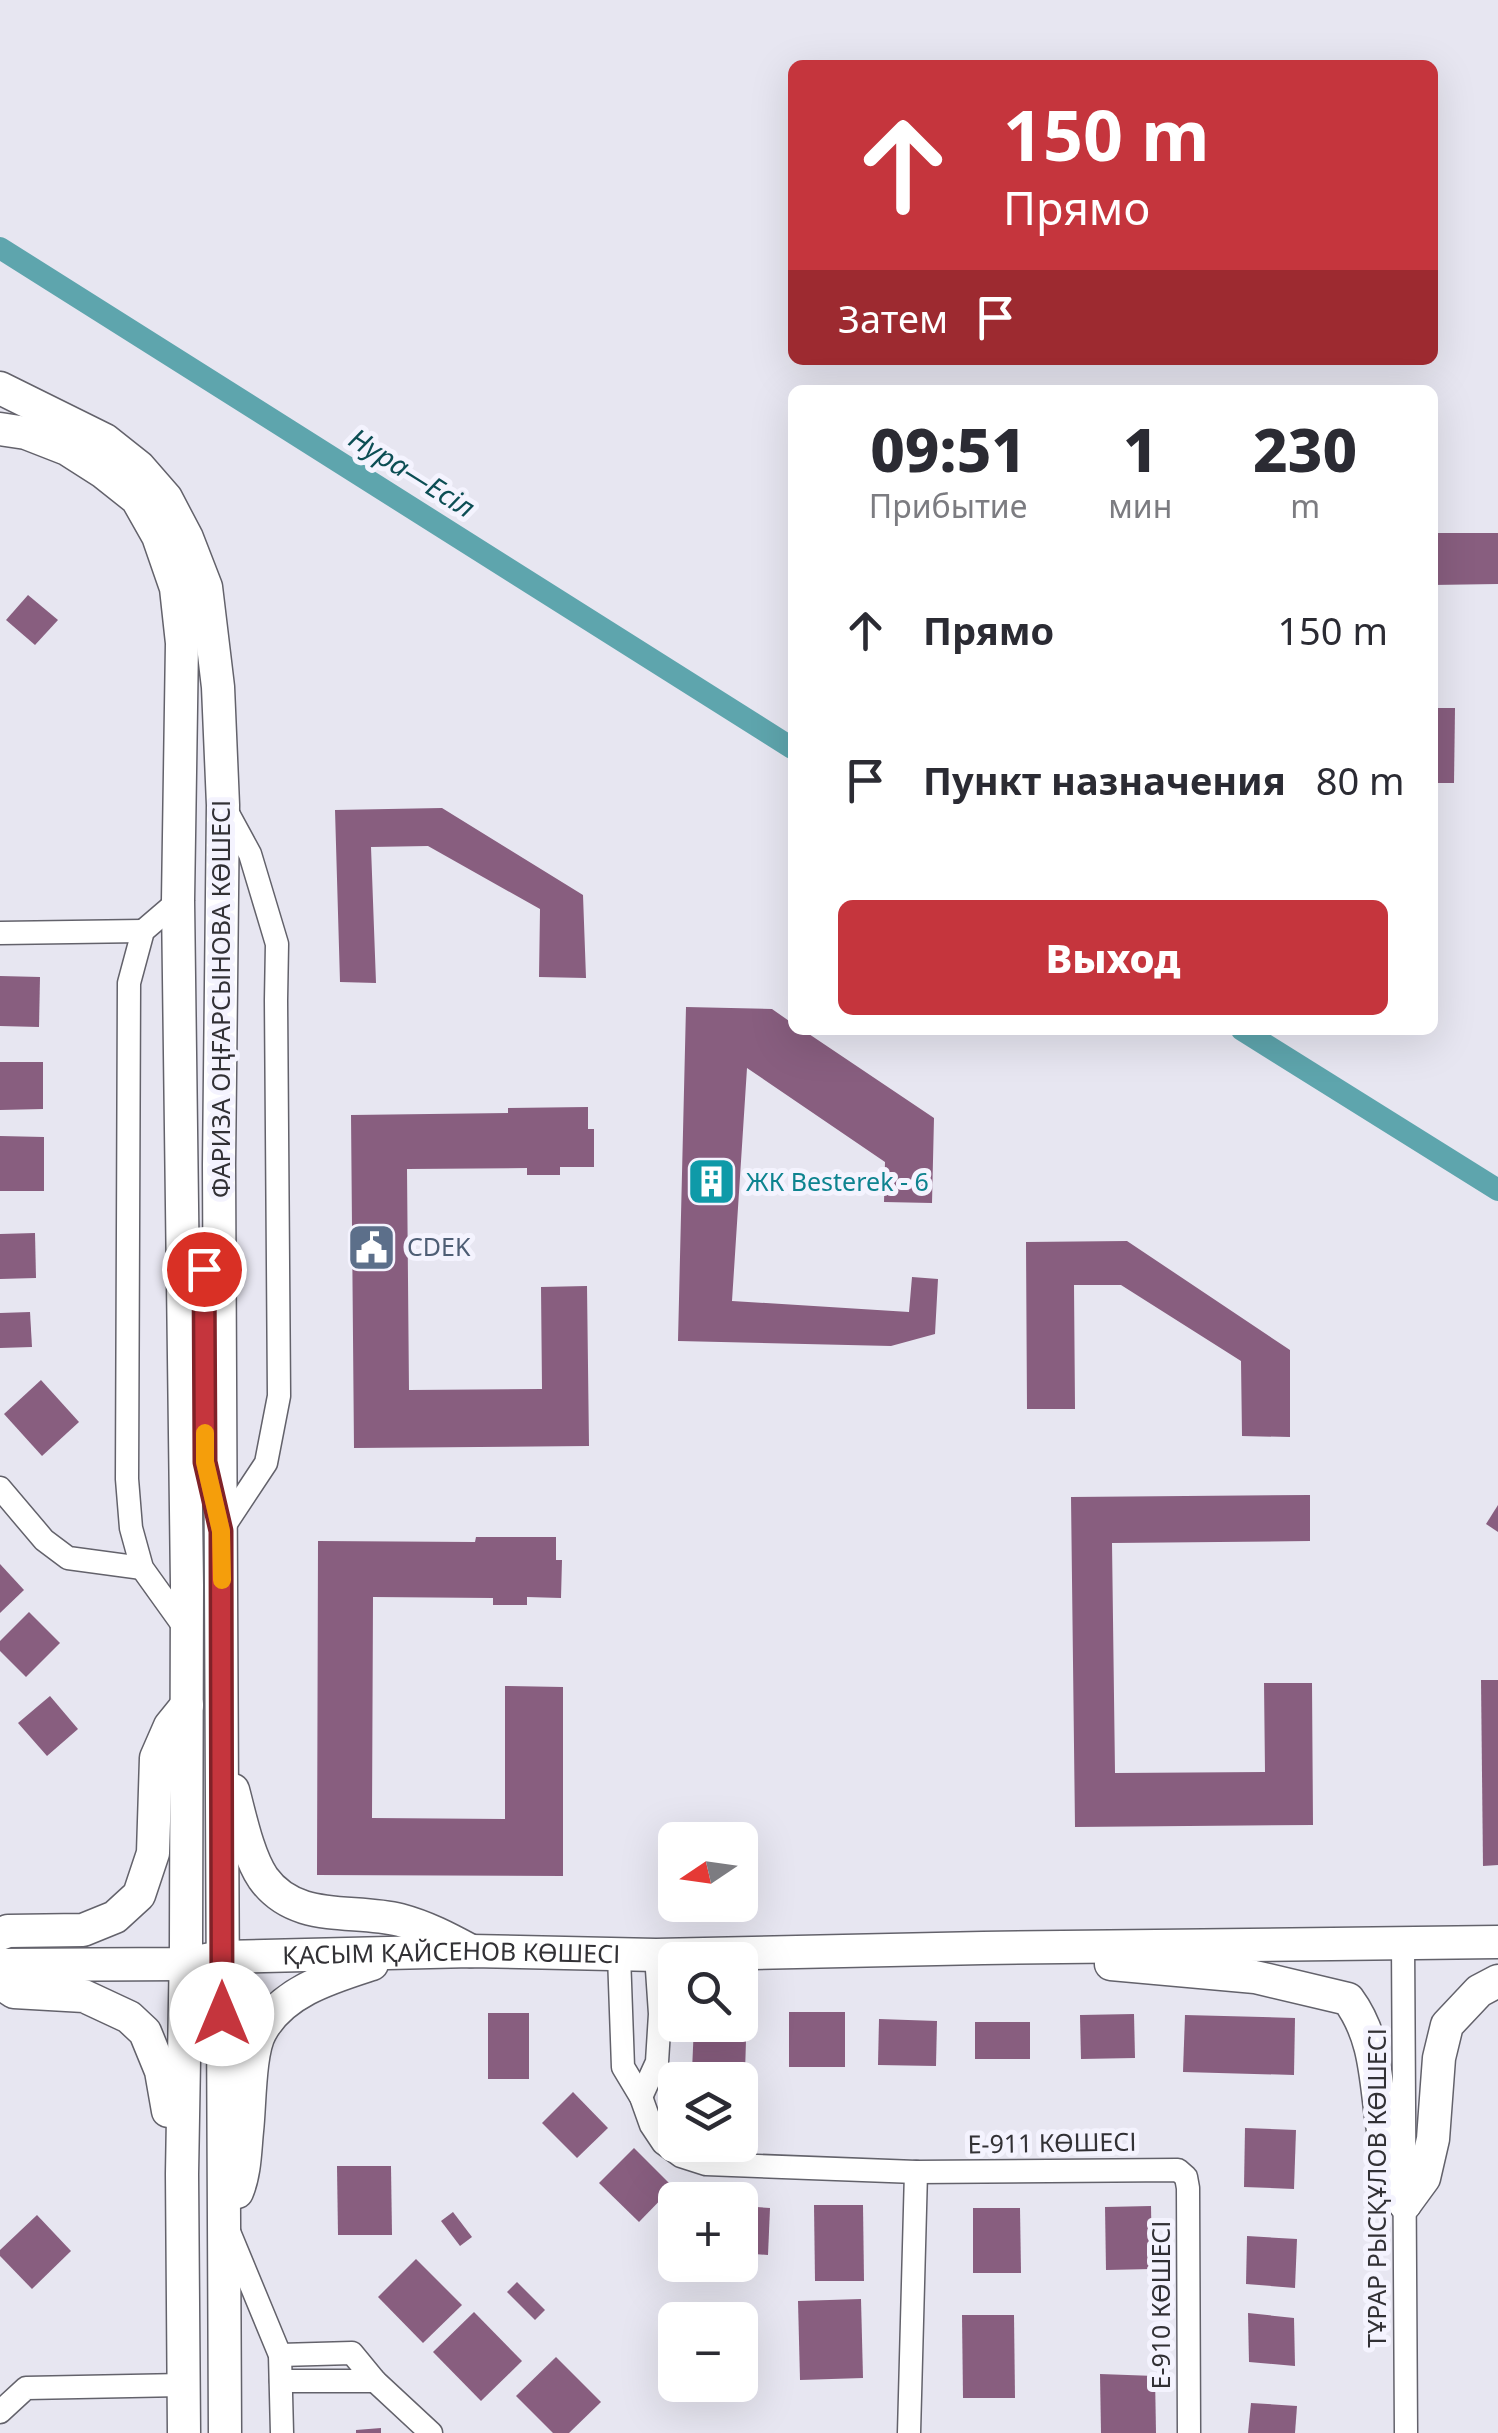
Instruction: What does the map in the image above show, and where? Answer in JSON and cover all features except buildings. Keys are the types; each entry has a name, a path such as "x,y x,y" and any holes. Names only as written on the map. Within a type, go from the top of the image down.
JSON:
{"street":[{"path":"0,388 104,456"},
{"path":"0,429 104,456"},
{"name":"ФАРИЗА ОҢҒАРСЫНОВА КӨШЕСІ","path":"104,456 139,467 166,498 187,538 206,587 218,687 223,806 218,1165 224,2433"},
{"name":"ФАРИЗА ОҢҒАРСЫНОВА КӨШЕСІ","path":"104,456 137,499 158,536 176,588 182,643 178,901 187,1705 182,2174 184,2433"},
{"path":"221,1531 266,1463 279,1396 277,944 250,854 223,806"},
{"path":"185,1628 142,1568 131,1528 127,1479 129,983 143,931 178,901 200,959 198,1105 202,1156 218,1165"},
{"path":"0,933 143,931"},
{"path":"184,1251 196,1255 204,1269 205,1462 221,1531"},
{"path":"0,1488 44,1540 68,1558 142,1568"},
{"path":"0,1938 8,1932 83,1930 115,1918 140,1895 153,1853 156,1758 170,1726 187,1705"},
{"path":"222,1750 261,1875 278,1895 298,1908 395,1919 432,1929 470,1952"},
{"name":"ҚАСЫМ ҚАЙСЕНОВ КӨШЕСІ","path":"0,1938 222,1957 470,1952 656,1955 1403,1942"},
{"path":"1403,1942 1498,1942"},
{"name":"ТҰРАР РЫСҚҰЛОВ КӨШЕСІ","path":"1403,1942 1406,2433"},
{"path":"1075,1946 1112,1964 1255,1976 1348,1999 1372,2045 1387,2150 1405,2204"},
{"name":"ҚАСЫМ ҚАЙСЕНОВ КӨШЕСІ","path":"0,1965 186,1954"},
{"path":"282,2433 280,2354 223,2220 242,2176 255,2051 260,2032 277,2011 302,1991 400,1954"},
{"name":"Е-911 КӨШЕСІ","path":"619,1955 623,2067 651,2126 663,2143 682,2156 706,2164 916,2172 1170,2169 1186,2177"},
{"path":"640,2097 657,2062 660,2014 656,1955"},
{"path":"1405,2204 1424,2178 1446,2025 1479,1991 1498,1981"},
{"path":"0,1983 14,1992 84,1996 129,2017 145,2032 162,2071 182,2174"},
{"path":"909,2433 916,2172"},
{"name":"Е-910 КӨШЕСІ","path":"1186,2177 1189,2433"},
{"path":"280,2354 352,2353 375,2381 431,2433"},
{"path":"281,2381 375,2381"},
{"path":"0,2412 26,2388 183,2385"}],"waterway":[{"name":"Нура—Есіл","path":"0,248 788,745"},
{"name":"Нура—Есіл","path":"1250,1035 1498,1190"}],"slow traffic":[{"path":"205,1433 205,1462 221,1531 222,1580"}],"place":[{"name":"ЖК Besterek - 6","path":"711,1182"},
{"name":"CDEK","path":"372,1247"}],"route":[{"path":"204,1269 205,1462 221,1531 222,2014"}]}
